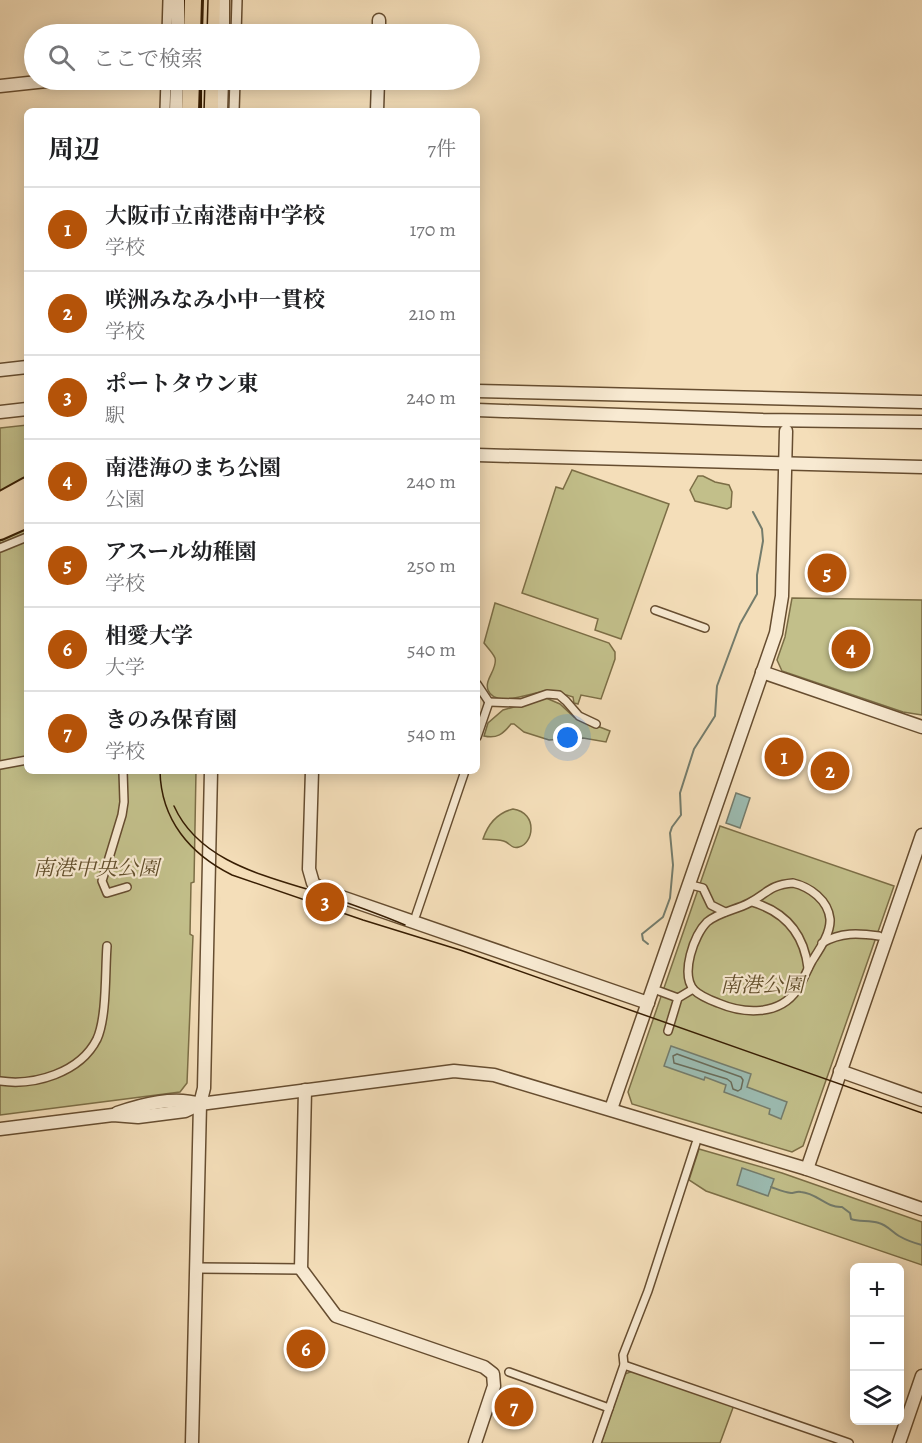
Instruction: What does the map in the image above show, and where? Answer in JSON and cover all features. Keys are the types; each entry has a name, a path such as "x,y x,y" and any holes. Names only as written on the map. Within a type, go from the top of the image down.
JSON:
{"highway":[{"path":"192,24 193,0"},
{"path":"211,24 212,0"},
{"path":"190,108 191,90"},
{"path":"210,90 210,108"},
{"path":"0,490 24,477"},
{"path":"0,501 24,488"},
{"path":"0,516 24,504"},
{"path":"0,531 24,520"}],"street":[{"path":"167,24 168,0"},
{"path":"178,0 178,24"},
{"path":"223,24 224,0"},
{"path":"236,24 237,0"},
{"path":"0,86 24,83"},
{"path":"165,108 166,90"},
{"path":"176,108 177,90"},
{"path":"221,108 222,90"},
{"path":"234,108 235,90"},
{"path":"376,108 377,90"},
{"path":"0,371 24,367"},
{"path":"0,371 24,374"},
{"path":"480,391 922,402"},
{"path":"0,412 24,409"},
{"path":"480,410 764,420 922,422"},
{"path":"611,1109 776,633 782,596 786,431"},
{"path":"480,455 922,467"},
{"path":"0,548 24,538"},
{"path":"654,610 705,627"},
{"path":"762,672 922,727"},
{"path":"480,688 489,702"},
{"path":"489,702 521,703 547,694 559,695 579,716 596,724"},
{"path":"480,728 489,702"},
{"path":"0,765 24,761"},
{"path":"123,774 122,815 102,881 107,893 127,887"},
{"path":"200,1104 196,1087 202,774"},
{"path":"192,1443 200,1104 204,1088 211,774"},
{"path":"312,774 309,869 313,883 324,891 648,1003"},
{"path":"416,915 464,774"},
{"path":"807,1169 922,836"},
{"path":"793,883 807,886 818,896 830,920 822,943 798,989 789,999 760,1011 741,1011 710,1000 693,989 689,977 693,943 709,921 724,912 752,902 763,892 778,884 793,883"},
{"path":"695,886 703,888 711,905 709,921"},
{"path":"752,902 768,906 789,924 801,939 806,951 808,968"},
{"path":"711,905 724,912"},
{"path":"822,943 847,933 879,936"},
{"path":"0,1081 23,1083 48,1078 72,1065 87,1052 96,1039 102,1019 107,946"},
{"path":"668,1031 678,998 693,989"},
{"path":"659,991 678,998"},
{"path":"0,1129 113,1115 138,1106 185,1100 200,1104 454,1071 494,1075 611,1109 807,1169 922,1209"},
{"path":"840,1071 922,1100"},
{"path":"305,1090 301,1269 336,1316 484,1367 493,1374 495,1386 475,1443"},
{"path":"597,1443 624,1365 624,1355 648,1291 696,1143"},
{"path":"197,1268 301,1269"},
{"path":"624,1365 849,1443"},
{"path":"509,1372 609,1408"},
{"path":"899,1443 922,1376"}],"green space":[{"name":"南港中央公園","path":"24,425 24,774 196,774 187,1083 180,1092 0,1115 0,428"},
{"path":"572,470 669,504 621,639 595,630 598,619 522,593 556,487 563,489"},
{"path":"698,476 729,485 732,492 731,507 727,509 695,501 690,490"},
{"path":"792,598 922,600 922,715 903,712 782,671 777,660 785,637"},
{"path":"495,603 609,643 615,652 615,659 601,699 581,695 578,704 574,703 573,697 546,691 506,699 492,696 487,686 495,666 495,658 484,643"},
{"path":"546,698 560,704 574,717 610,731 606,742 583,738 549,740 524,732 514,724 499,735 484,736 488,723 503,710"},
{"path":"513,809 527,816 530,822 530,835 524,845 515,847 504,841 483,839 494,820 502,813"},
{"name":"南港公園","path":"720,826 894,886 803,1146 792,1152 632,1104 628,1092"},
{"path":"699,1149 782,1173 922,1222 922,1265 706,1191 689,1180"},
{"path":"635,1370 734,1405 720,1443 601,1443 625,1374"}],"water":[{"path":"736,793 750,798 740,828 726,823"},
{"path":"671,1046 751,1074 747,1087 787,1102 781,1119 769,1114 770,1109 724,1092 726,1085 664,1066"},
{"path":"742,1168 774,1179 768,1196 737,1185"}],"waterway":[{"path":"648,944 643,940 642,934 663,917 670,898 673,865 670,833 681,815 680,793 694,749 715,716 717,686 740,624 757,594 757,575 763,541 762,529 753,512"},
{"path":"771,1187 788,1193 807,1193 831,1205 842,1207 850,1213 851,1219 882,1224 902,1237 922,1245"}],"tram line":[{"path":"207,24 208,0"},
{"path":"204,108 205,90"},
{"path":"160,774 166,805 181,834 203,857 232,875 363,920 460,950 922,1113"},
{"path":"174,806 185,825 200,841 217,854 236,864 405,925"}],"place":[{"name":"アスール幼稚園","path":"827,573"},
{"name":"南港海のまち公園","path":"851,649"},
{"name":"大阪市立南港南中学校","path":"784,757"},
{"name":"咲洲みなみ小中一貫校","path":"830,771"},
{"name":"ポートタウン東","path":"325,902"},
{"name":"相愛大学","path":"306,1349"},
{"name":"きのみ保育園","path":"514,1407"}]}
